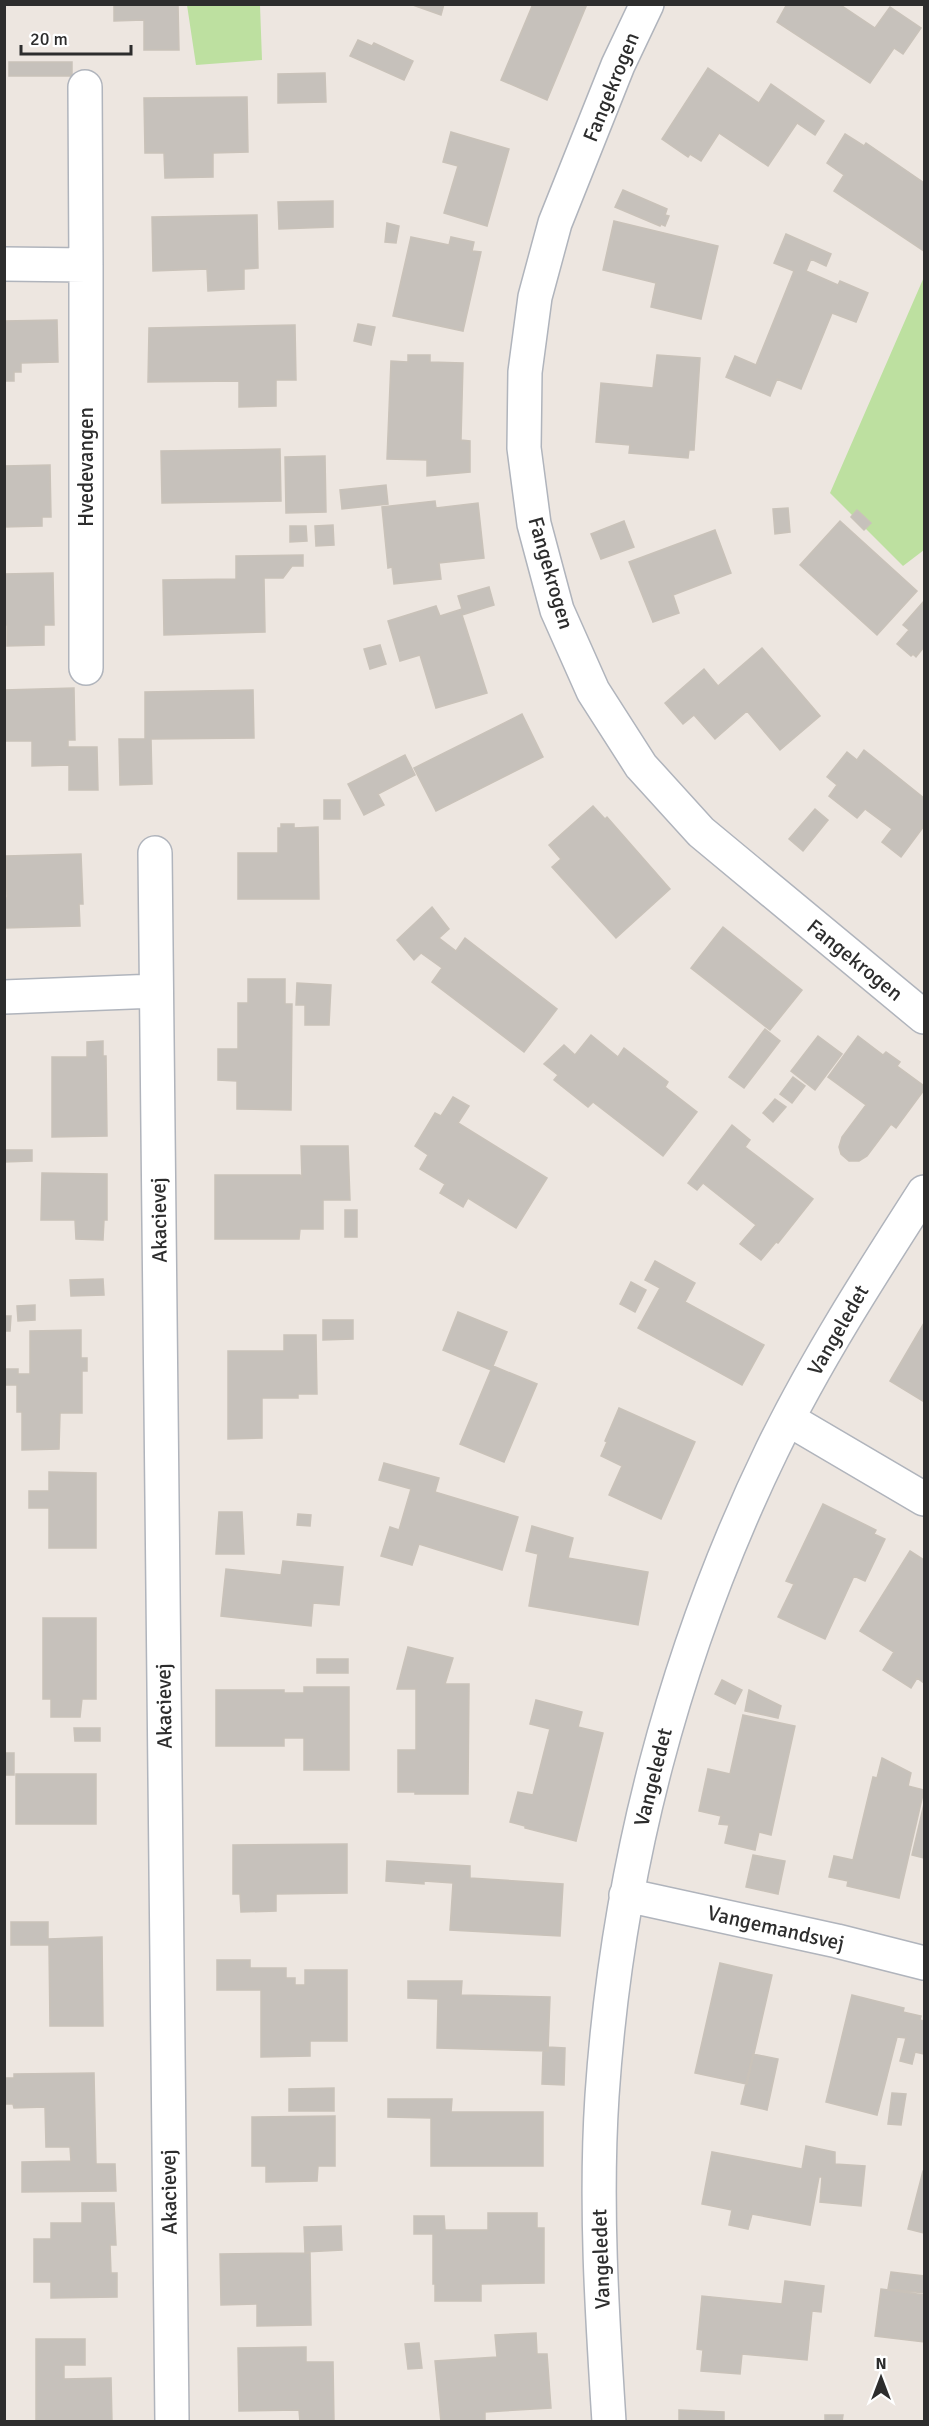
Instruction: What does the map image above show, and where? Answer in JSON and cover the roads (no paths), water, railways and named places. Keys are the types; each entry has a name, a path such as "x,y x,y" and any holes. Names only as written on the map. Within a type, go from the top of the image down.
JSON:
{"street":[{"name":"Fangekrogen","path":"647,4 618,65 555,223 535,297 525,372 524,448 534,524 554,599 593,691 641,766 700,832 924,1017"},
{"name":"Hvedevangen","path":"85,87 86,668"},
{"path":"4,264 86,265"},
{"name":"Akacievej","path":"155,853 172,2421"},
{"path":"4,997 156,991"},
{"name":"Vangeledet","path":"609,2421 600,2253 599,2174 602,2096 611,1995 626,1895 645,1806 689,1651 719,1569 749,1500 788,1419 830,1342 924,1192"},
{"path":"788,1419 924,1499"},
{"name":"Vangemandsvej","path":"626,1895 837,1941 924,1963"}]}
